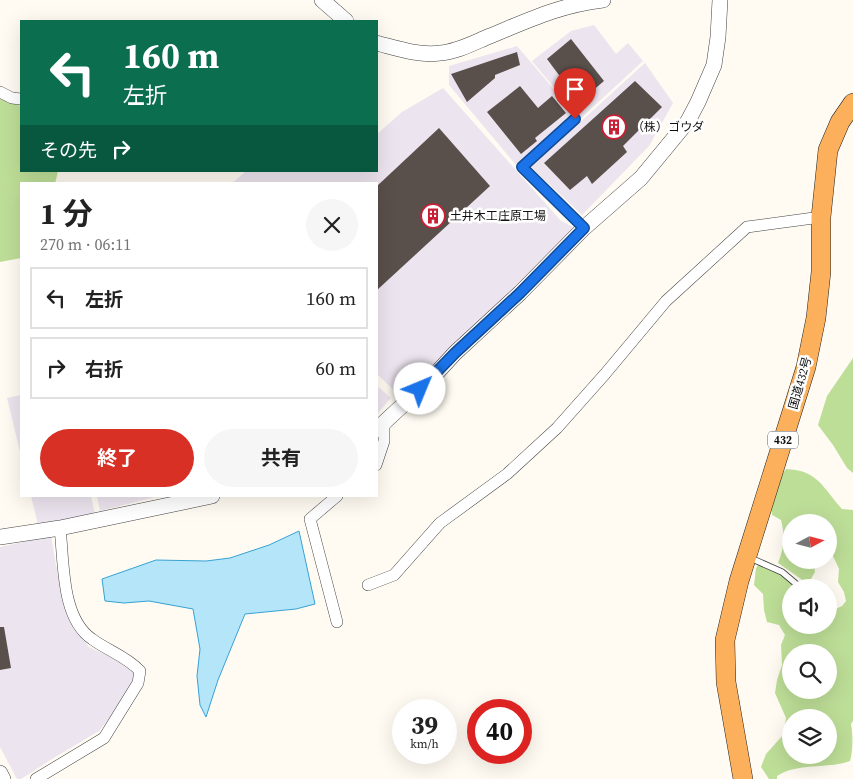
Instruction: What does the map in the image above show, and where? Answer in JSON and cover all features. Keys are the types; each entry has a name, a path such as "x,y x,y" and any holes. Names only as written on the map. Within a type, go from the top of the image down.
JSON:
{"highway":[{"name":"国道432号","path":"744,779 726,682 725,640 746,557 806,367 816,318 821,272 821,217 828,150 840,122 853,103"}],"street":[{"path":"322,0 345,20"},
{"path":"378,43 418,53 441,53 572,4 603,0"},
{"path":"378,459 384,441 380,426 520,293 584,228 641,178 688,121 714,65 720,0"},
{"path":"0,92 12,98 20,99"},
{"path":"368,585 394,575 440,524 507,474 557,428 666,301 747,227 821,217"},
{"path":"0,537 60,528 207,497"},
{"path":"336,497 310,519 338,622"},
{"path":"36,779 104,738 138,683 140,671 132,662 84,634 76,620 67,599 60,528"},
{"path":"0,773 3,779"}],"lane":[{"path":"575,119 522,167 584,228"},
{"path":"746,557 782,572 790,579"}],"shaded area":[{"path":"594,25 616,54 628,43 643,61 580,119 532,61 571,31"},
{"path":"517,46 575,114 517,166 449,85 449,66"},
{"path":"645,63 673,103 649,146 582,215 531,167"},
{"path":"443,88 561,221 575,228 402,398 378,375 378,182 233,182 245,172 378,172 378,133 402,112"},
{"path":"378,387 391,398 378,413"},
{"path":"20,395 20,452 7,398"},
{"path":"31,497 91,497 95,514 38,525"},
{"path":"97,497 155,497 100,511"},
{"path":"51,536 62,600 71,623 89,647 129,666 136,674 122,702 99,731 21,779 17,779 0,747 0,547"}],"green space":[{"path":"0,99 20,106 20,172 58,172 55,182 20,182 20,258 0,262"},
{"path":"853,358 853,473 847,468 818,425 827,396"},
{"path":"786,469 797,470 819,481 842,509 853,510 853,721 851,724 852,753 850,761 835,765 789,770 777,776 777,779 769,779 761,767 766,754 782,736 782,764 837,764 837,709 782,709 775,693 782,665 781,645 784,634 837,634 837,608 846,601 844,592 838,582 838,514 782,514 782,526 781,520 772,515 775,485"},
{"path":"782,552 782,566 778,563"},
{"path":"759,564 775,570 788,579 782,579 782,630 779,625 767,622 763,594 754,585 756,568"},
{"path":"787,569 815,569 811,579 801,579"}],"water":[{"path":"299,531 315,604 296,609 245,614 218,680 206,717 200,705 197,676 200,649 193,609 149,601 124,603 105,601 102,579 156,560 206,561 230,558 269,545"}],"building":[{"path":"571,39 604,81 579,102 547,59"},
{"path":"517,52 520,65 495,75 495,78 467,102 451,74"},
{"name":"（株）ゴウダ","path":"635,81 662,107 623,146 627,152 592,184 587,176 570,190 544,163"},
{"path":"520,86 538,108 552,96 566,113 535,138 537,141 521,154 487,112"},
{"path":"439,128 490,186 378,289 378,185"},
{"path":"0,627 4,627 11,668 0,670"}],"place":[{"name":"（株）ゴウダ","path":"614,127"},
{"name":"土井木工庄原工場","path":"433,216"}],"route":[{"path":"420,389 455,353 520,293 584,228 522,167 575,119"}]}
